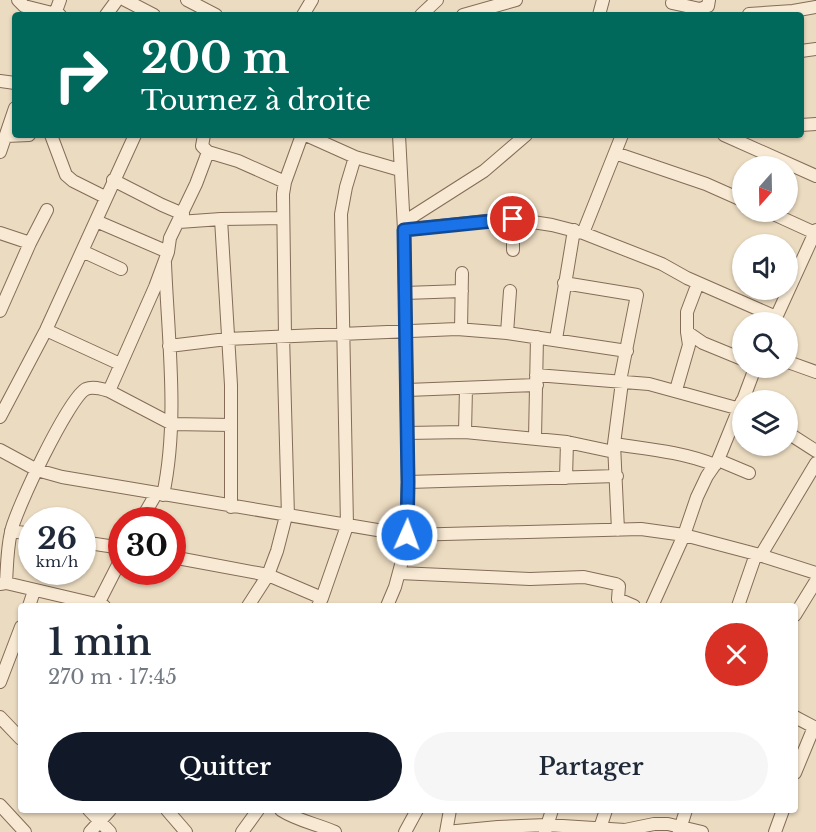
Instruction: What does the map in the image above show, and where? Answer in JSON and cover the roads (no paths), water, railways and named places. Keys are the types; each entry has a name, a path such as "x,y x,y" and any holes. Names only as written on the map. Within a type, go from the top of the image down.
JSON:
{"street":[{"path":"18,0 29,11"},
{"path":"126,0 148,12"},
{"path":"424,12 437,0"},
{"path":"474,12 516,0"},
{"path":"672,6 704,9 708,6 709,0"},
{"path":"193,5 209,12"},
{"path":"771,12 816,6"},
{"path":"0,152 12,117"},
{"path":"6,136 12,136"},
{"path":"52,138 66,175 105,197"},
{"path":"0,417 46,330 134,138"},
{"path":"203,138 202,146 208,152 238,161 285,182"},
{"path":"250,603 268,575 278,550 287,516 283,218 285,182 303,138"},
{"path":"311,138 355,157 400,170"},
{"path":"388,603 399,573 407,535 404,226 399,138"},
{"path":"404,226 484,171 522,138"},
{"path":"556,339 564,283 578,232 621,138"},
{"path":"731,138 816,176"},
{"path":"109,391 166,258 170,238 181,218 208,152"},
{"path":"615,153 706,184 732,196"},
{"path":"186,560 268,575 320,602 347,526 341,214 355,157"},
{"path":"113,180 162,205 181,218 283,218"},
{"path":"1,307 47,210"},
{"path":"221,219 231,385 231,507"},
{"path":"404,226 513,219 542,223 578,232 662,264 758,312"},
{"path":"513,219 513,250"},
{"path":"96,221 166,258"},
{"path":"779,312 815,232 792,222"},
{"path":"0,233 30,243"},
{"path":"82,251 121,269"},
{"path":"150,507 159,495 169,466 172,424 166,258"},
{"path":"461,329 462,273"},
{"path":"564,283 638,295 621,381 614,448 618,530"},
{"path":"676,390 689,345 687,312 698,283"},
{"path":"405,293 462,291"},
{"path":"507,333 510,291"},
{"path":"169,346 284,335 461,329 556,339 627,351"},
{"path":"46,330 120,364"},
{"path":"687,332 703,343 732,355"},
{"path":"535,438 537,337"},
{"path":"798,366 816,372"},
{"path":"407,390 466,388 536,380 621,381 649,384 732,402"},
{"path":"86,603 3,584 4,558 25,492 80,394 86,389 93,388 109,391 172,424 231,425"},
{"path":"465,432 466,388"},
{"path":"653,603 684,535 697,497 707,476 717,463 732,428"},
{"path":"407,433 465,432 663,452 717,463 749,473"},
{"path":"798,439 816,451"},
{"path":"566,478 567,442"},
{"path":"0,450 37,470 62,477 347,526 407,535 641,529 684,535 816,573"},
{"path":"739,603 758,555 816,463"},
{"path":"408,482 617,476"},
{"path":"11,531 18,532"},
{"path":"399,573 530,579 584,577 616,584 619,586 618,599 627,603"},
{"path":"798,610 816,580"},
{"path":"100,603 109,585"},
{"path":"29,603 34,591"},
{"path":"0,682 18,635"},
{"path":"0,717 18,736"},
{"path":"798,719 814,727 798,766"},
{"path":"0,805 25,832"},
{"path":"92,813 110,832"},
{"path":"90,832 108,813"},
{"path":"170,813 186,832"},
{"path":"242,832 254,813"},
{"path":"286,813 302,822 335,832"},
{"path":"405,832 415,813"},
{"path":"449,813 446,832 600,828 625,831 654,824 702,832"},
{"path":"546,829 551,813"},
{"path":"600,828 605,813"},
{"path":"680,830 685,813"},
{"path":"775,832 782,813"}]}
